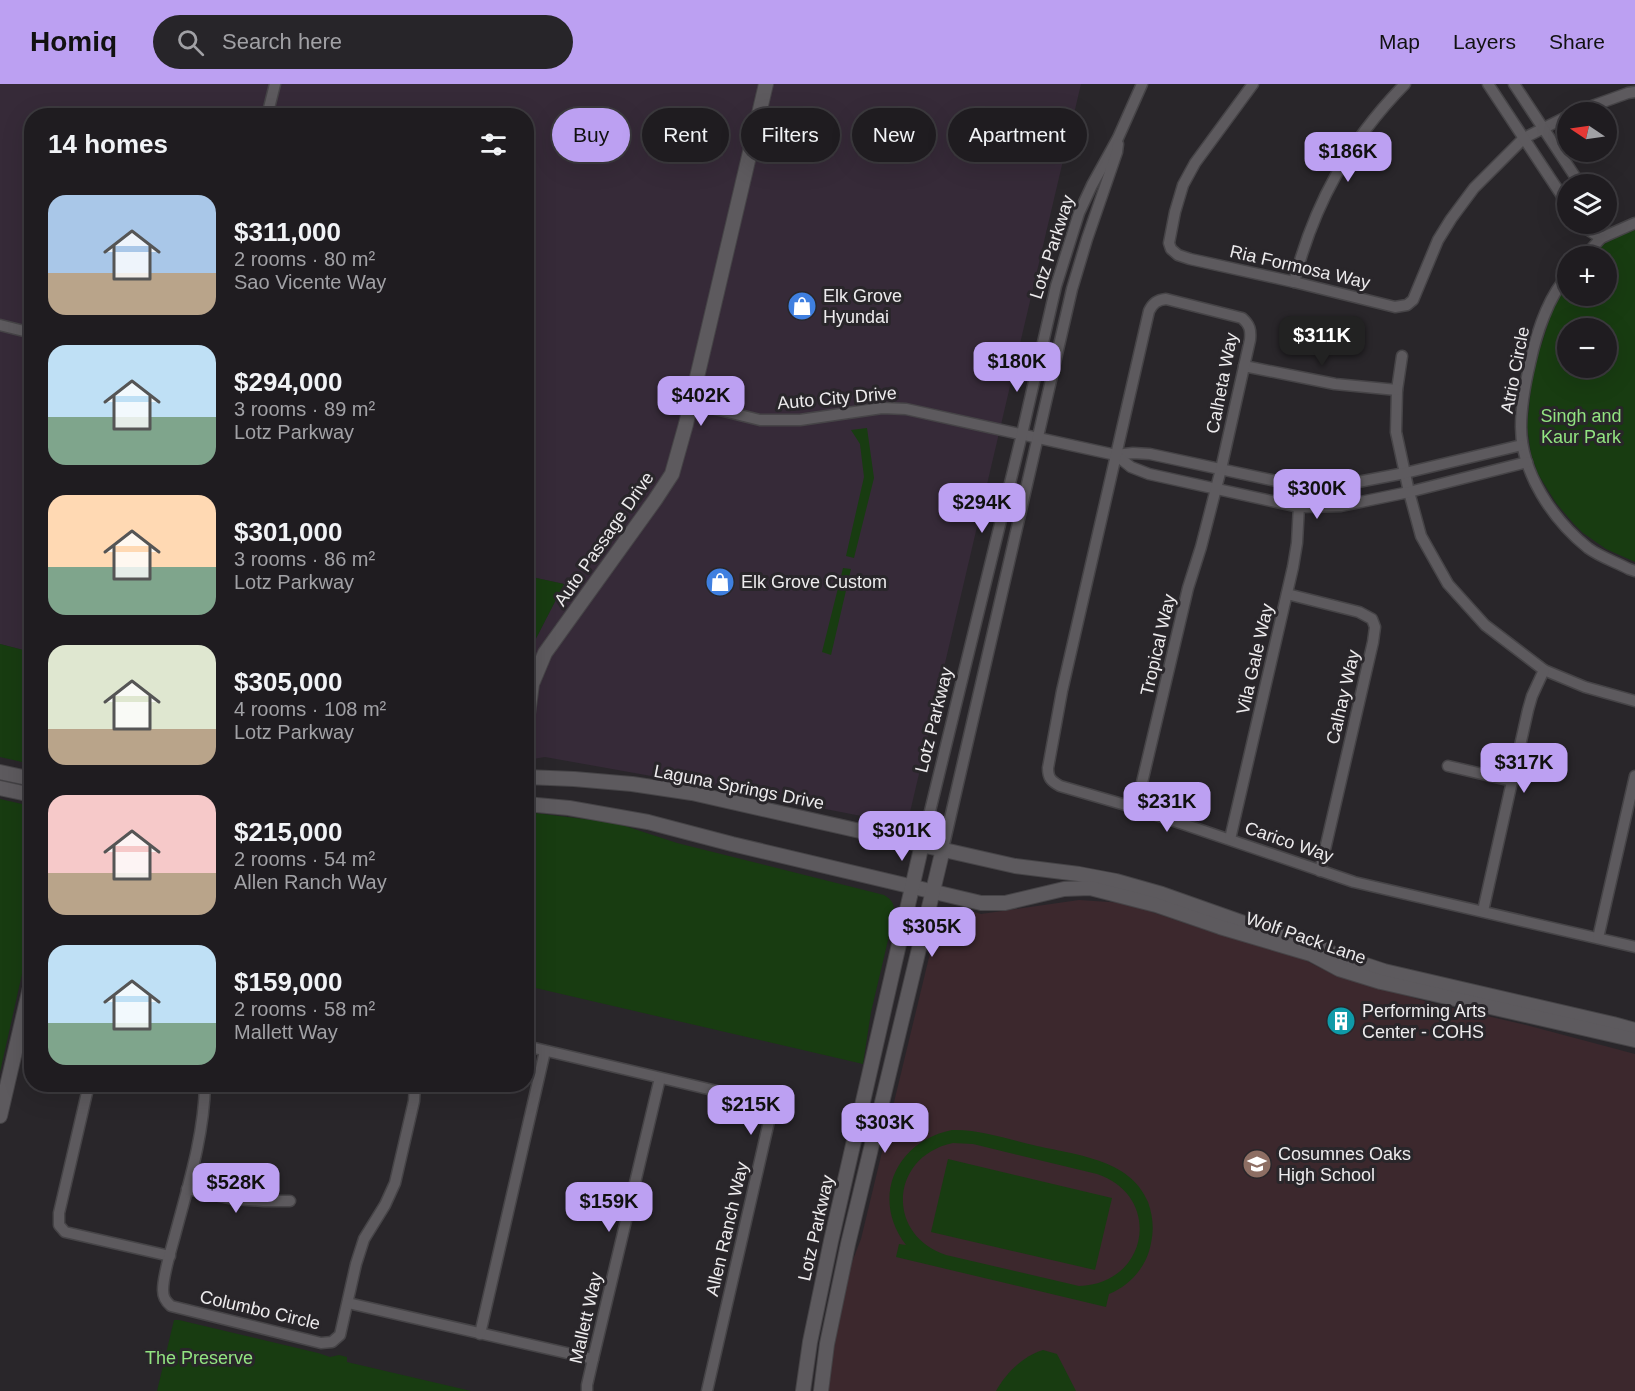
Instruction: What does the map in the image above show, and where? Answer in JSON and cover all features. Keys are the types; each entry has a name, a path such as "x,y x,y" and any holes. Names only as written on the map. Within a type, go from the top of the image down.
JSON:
{"street":[{"path":"269,108 275,84"},
{"name":"Auto Passage Drive","path":"534,679 545,652 672,474 691,403 766,84"},
{"name":"Lotz Parkway","path":"803,1391 810,1342 827,1258 922,844 1056,286 1079,213 1118,138 1142,84"},
{"name":"Ria Formosa Way","path":"1253,84 1195,163 1183,185 1169,243 1171,249 1178,255 1395,307 1407,305 1413,300 1438,240 1451,219 1474,188 1524,138"},
{"path":"1293,282 1308,231 1324,195 1359,136 1405,84"},
{"path":"1488,84 1557,189"},
{"path":"1514,84 1573,174"},
{"path":"1603,102 1635,92"},
{"path":"1524,138 1557,121"},
{"name":"Lotz Parkway","path":"821,1391 827,1344 848,1244 943,849 1072,289 1117,152 1118,138"},
{"path":"1594,246 1601,238 1635,222"},
{"path":"1595,234 1601,238"},
{"path":"1600,234 1601,238"},
{"name":"Atrio Circle","path":"1557,290 1542,318 1532,352 1523,396 1522,445 1536,485 1558,520 1589,548 1635,571"},
{"name":"Calheta Way","path":"1116,455 1149,311 1153,304 1166,299 1242,318 1251,330 1250,340 1215,490"},
{"path":"0,325 24,331"},
{"path":"1402,356 1397,390 1396,432 1421,536 1448,584 1485,625 1544,670 1585,687 1635,701"},
{"path":"1244,366 1335,384 1397,390"},
{"name":"Auto City Drive","path":"691,403 760,420 800,420 882,408 906,409 1116,455"},
{"path":"1116,455 1150,453 1300,486 1342,485 1405,473 1522,445"},
{"path":"1116,455 1131,466 1149,474 1299,507 1341,506 1409,492 1527,462"},
{"name":"Carico Way","path":"1116,455 1062,691 1048,768 1051,781 1060,786 1136,808 1354,882 1635,947"},
{"name":"Vila Gale Way","path":"1230,839 1287,594 1297,543 1300,486"},
{"name":"Tropical Way","path":"1136,808 1188,588 1215,490"},
{"name":"Calhay Way","path":"1287,594 1359,612 1372,619 1375,627 1320,871"},
{"path":"1483,911 1532,696 1544,670"},
{"path":"1448,766 1512,781"},
{"path":"0,772 24,777"},
{"path":"1598,938 1629,826 1635,776"},
{"name":"Laguna Springs Drive","path":"534,777 574,778 680,791 943,849"},
{"path":"0,789 24,794"},
{"path":"534,805 569,808 648,822 933,891"},
{"name":"Wolf Pack Lane","path":"943,849 1015,866 1097,877 1135,886 1310,943 1336,955 1384,971 1635,1030"},
{"name":"Wolf Pack Lane","path":"933,891 981,903 997,904 1064,889 1090,888 1156,905 1311,954 1339,969 1381,982 1635,1040"},
{"path":"0,1116 24,1045"},
{"name":"Allen Ranch Way","path":"534,1048 755,1100 765,1105 770,1117 707,1391"},
{"path":"480,1334 545,1051"},
{"name":"Mallett Way","path":"587,1391 660,1078"},
{"path":"86,1092 58,1213 59,1225 65,1232 170,1256"},
{"name":"Columbo Circle","path":"205,1092 200,1133 170,1256 163,1289 164,1300 171,1306 321,1342 332,1342 340,1335 364,1239 385,1205 395,1183 415,1092"},
{"path":"187,1189 232,1199 290,1201"},
{"path":"348,1304 593,1359"}],"shaded area":[{"path":"0,84 1081,84 1075,108 948,108 948,162 1063,162 907,825 545,757 534,759 534,642 564,584 534,578 534,108 24,108 24,650 0,644"},
{"name":"Cosumnes Oaks High School","path":"1079,900 1125,903 1202,929 1299,957 1332,974 1435,1004 1635,1054 1635,1391 828,1391 834,1339 847,1275 861,1239 938,920 943,912 953,907 981,914"}],"green space":[{"name":"Singh and Kaur Park","path":"1635,230 1635,562 1606,549 1583,533 1556,503 1538,474 1531,454 1527,426 1534,360 1552,311 1557,302 1557,306 1617,306 1617,246 1602,246 1622,234"},
{"path":"867,428 874,478 854,558 846,556 864,477 860,444 851,430"},
{"path":"843,568 851,569 831,655 822,652"},
{"path":"534,578 564,584 534,642"},
{"path":"0,644 24,650 24,762 0,757"},
{"path":"0,799 24,804 24,965 0,1072"},
{"path":"534,813 616,823 677,843 884,895 890,899 893,903 894,915 871,1012 863,1064 534,988"},
{"path":"952,1130 983,1133 1083,1156 1115,1167 1140,1187 1150,1207 1152,1238 1142,1267 1131,1280 1109,1294 1106,1307 896,1257 899,1244 906,1245 895,1227 890,1209 890,1191 894,1174 903,1159 916,1146 932,1136","holes":["953,1143 973,1144 1097,1174 1118,1185 1132,1200 1139,1219 1139,1237 1133,1255 1121,1271 1103,1282 1079,1286 946,1255 926,1245 912,1231 905,1214 903,1196 907,1179 917,1163 932,1151"]},
{"path":"948,1159 1112,1198 1095,1270 931,1232"},
{"name":"The Preserve","path":"174,1320 330,1357 339,1355 347,1357 347,1362 471,1391 157,1391"},
{"path":"1043,1350 1057,1354 1076,1391 996,1391 1016,1366 1029,1356"}],"place":[{"name":"Elk Grove Hyundai","path":"802,306"},
{"name":"Elk Grove Custom","path":"720,582"},
{"name":"Performing Arts Center - COHS","path":"1341,1021"},
{"name":"Cosumnes Oaks High School","path":"1257,1164"}]}
